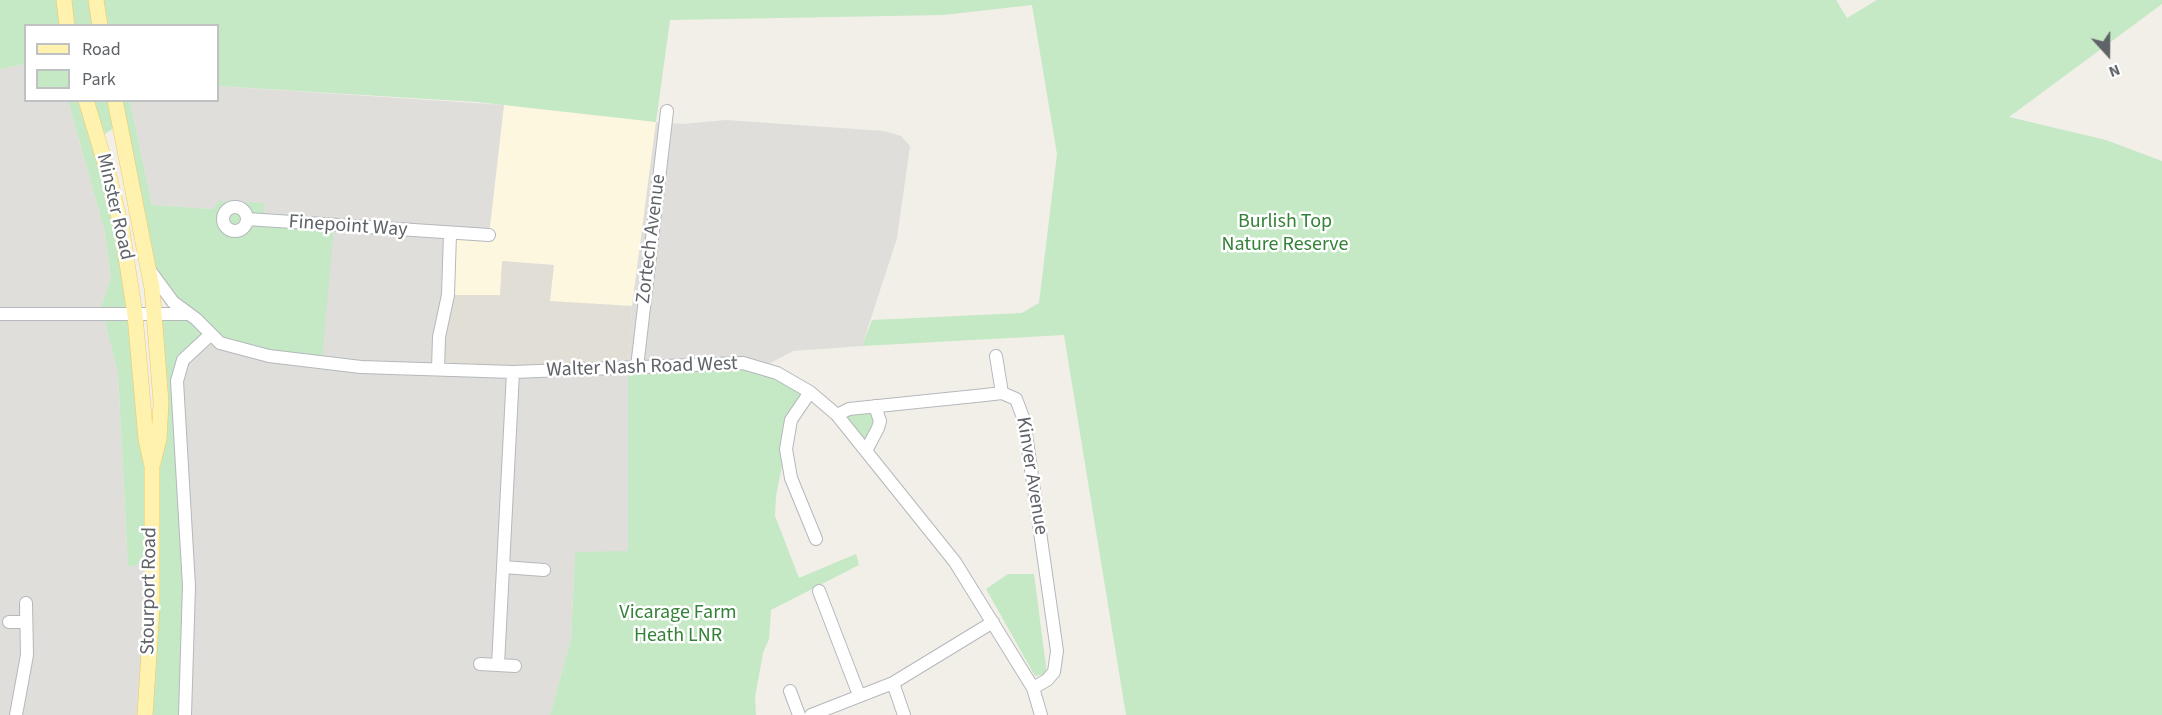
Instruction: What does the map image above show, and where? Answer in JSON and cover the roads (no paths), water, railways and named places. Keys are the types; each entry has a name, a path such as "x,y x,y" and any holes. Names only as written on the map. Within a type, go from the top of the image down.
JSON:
{"main road":[{"path":"64,0 67,24"},
{"path":"96,0 100,24"},
{"name":"Minster Road","path":"87,102 118,212 135,315"},
{"name":"Minster Road","path":"115,102 150,270 154,315"},
{"name":"Stourport Road","path":"135,315 146,439 152,466 152,608 145,715"},
{"name":"Stourport Road","path":"152,466 159,439 160,402 154,315"}],"street":[{"name":"Zortech Avenue","path":"637,366 667,111"},
{"name":"Finepoint Way","path":"247,219 450,234 489,234"},
{"path":"438,369 440,337 448,295 450,234"},
{"name":"Walter Nash Road West","path":"150,270 164,292 210,335 228,346 269,356 361,366 513,372 743,363 777,373 810,392 837,415 867,449 956,562 1033,688 1041,715"},
{"path":"0,314 189,314"},
{"path":"184,715 189,586 177,381 183,360 210,335"},
{"path":"996,356 1002,393"},
{"path":"498,665 513,372"},
{"path":"810,392 791,420 786,449 791,478 816,539"},
{"name":"Kinver Avenue","path":"837,415 849,409 1002,393 1017,399 1024,420 1057,651 1054,672 1047,680 1033,688"},
{"path":"867,449 880,422 875,406"},
{"path":"503,567 544,570"},
{"path":"819,591 859,695"},
{"path":"16,715 26,665 26,603"},
{"path":"9,622 27,622"},
{"path":"811,715 893,683 993,622"},
{"path":"480,664 515,666"},
{"path":"893,683 904,715"},
{"path":"790,691 799,715"}],"park label":[{"name":"Burlish Top Nature Reserve","path":"1285,234"},
{"name":"Vicarage Farm Heath LNR","path":"678,626"}]}
